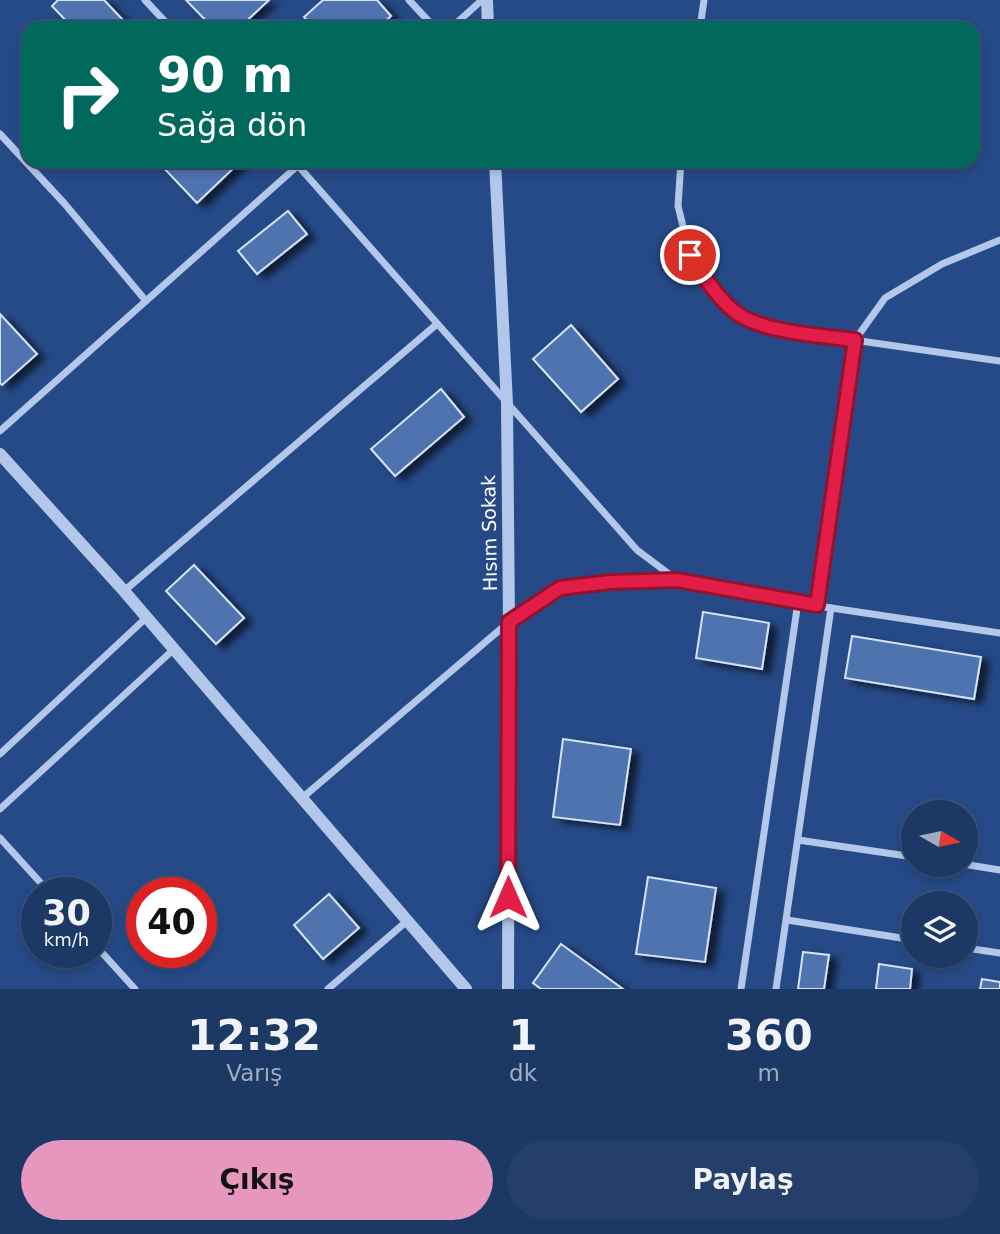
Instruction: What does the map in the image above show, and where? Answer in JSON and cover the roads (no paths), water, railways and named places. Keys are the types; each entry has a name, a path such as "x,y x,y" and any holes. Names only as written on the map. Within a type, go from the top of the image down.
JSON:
{"street":[{"path":"145,0 164,21"},
{"path":"409,0 428,21"},
{"path":"459,21 484,0"},
{"path":"484,0 487,21"},
{"path":"701,21 704,0"},
{"path":"0,134 21,157"},
{"path":"32,168 146,301"},
{"path":"0,431 291,168"},
{"path":"303,168 636,551 677,580"},
{"name":"Hısım Sokak","path":"495,168 507,404 508,989"},
{"path":"681,168 678,206 690,255 711,286 735,313 770,328 1000,361"},
{"path":"817,605 855,340 885,298 942,264 1000,240"},
{"path":"124,591 437,324"},
{"path":"0,454 124,591 467,989"},
{"path":"302,799 509,622 560,588 610,582 677,580 798,602 1000,633"},
{"path":"741,989 798,602"},
{"path":"776,989 831,607"},
{"path":"0,754 146,617"},
{"path":"0,809 174,649"},
{"path":"0,838 35,877"},
{"path":"798,840 901,855"},
{"path":"978,866 1000,870"},
{"path":"787,920 901,938"},
{"path":"328,989 407,921"},
{"path":"978,950 1000,953"},
{"path":"112,964 135,989"}]}
